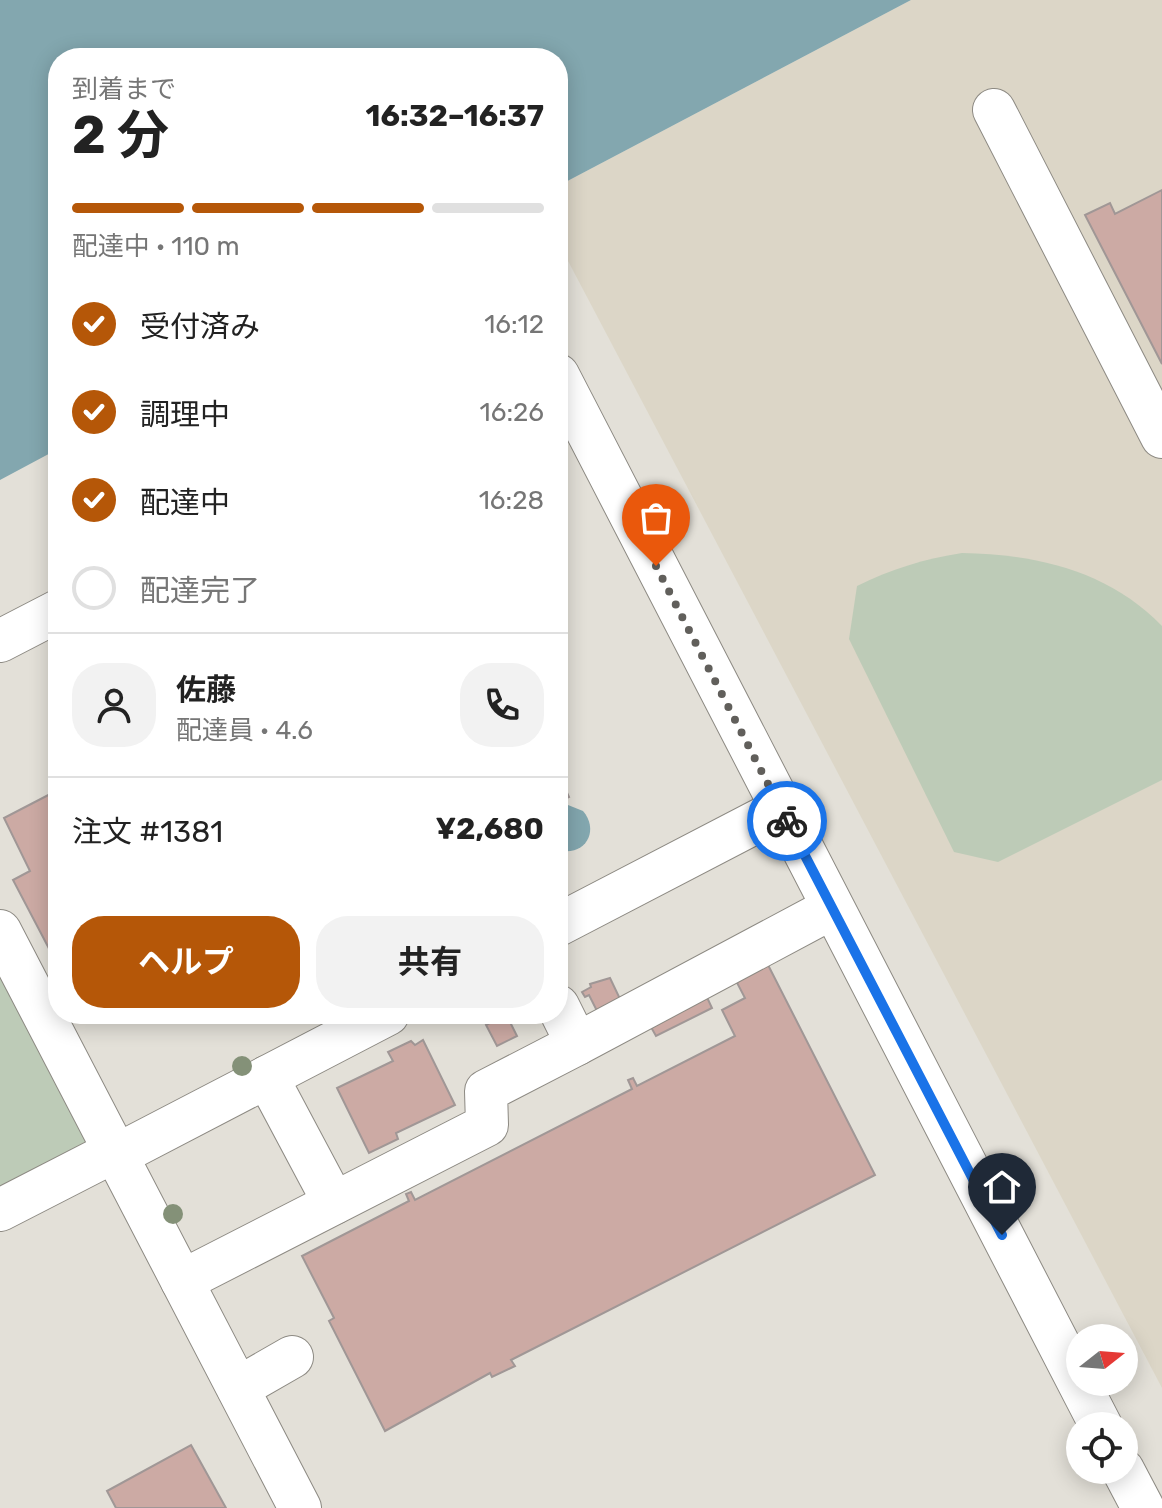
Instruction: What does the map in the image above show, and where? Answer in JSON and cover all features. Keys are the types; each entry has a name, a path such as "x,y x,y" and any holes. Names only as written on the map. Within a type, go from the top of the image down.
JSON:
{"lane":[{"path":"994,110 1162,437"},
{"path":"568,394 1094,1412"},
{"path":"0,641 48,616"},
{"path":"568,911 781,809"},
{"path":"182,1281 487,1125 486,1091 832,908"},
{"path":"0,931 48,1009"},
{"path":"56,1024 116,1153 300,1508"},
{"path":"0,1210 369,1024"},
{"path":"567,1024 577,1044"},
{"path":"267,1077 334,1203"},
{"path":"238,1388 292,1357"},
{"path":"1130,1484 1143,1508"}],"shaded area":[{"path":"911,0 1162,0 1162,1388 1138,1342 1138,1324 1128,1324 568,261 568,181"}],"green space":[{"path":"962,553 1017,557 1070,569 1119,592 1162,626 1162,780 998,862 954,852 849,639 857,586 908,565"},
{"path":"0,961 95,1144 0,1197"}],"water":[{"path":"0,0 911,0 568,181 568,48 48,48 48,454 0,480"},
{"path":"568,805 583,811 590,827 587,841 576,850 568,851"}],"building":[{"path":"1162,190 1162,364 1085,215 1110,203 1115,214"},
{"path":"48,795 48,947 13,880 30,871 4,818"},
{"path":"765,959 875,1175 511,1360 515,1366 492,1377 490,1373 385,1431 329,1321 334,1318 302,1256 409,1201 406,1194 411,1192 415,1200 632,1089 628,1080 633,1078 637,1086 735,1036 722,1010 745,998 733,975"},
{"path":"610,978 621,1001 598,1013 589,995 585,997 582,992 591,987 590,984"},
{"path":"704,991 712,1008 656,1036 647,1020"},
{"path":"511,1024 517,1036 497,1046 486,1025"},
{"path":"423,1040 455,1105 396,1133 398,1139 369,1153 337,1088 393,1061 388,1052 411,1041 415,1045"},
{"path":"191,1445 226,1508 116,1508 107,1491"}],"way so far":[{"path":"656,566 787,821"}],"route":[{"path":"787,821 1002,1235"}]}
